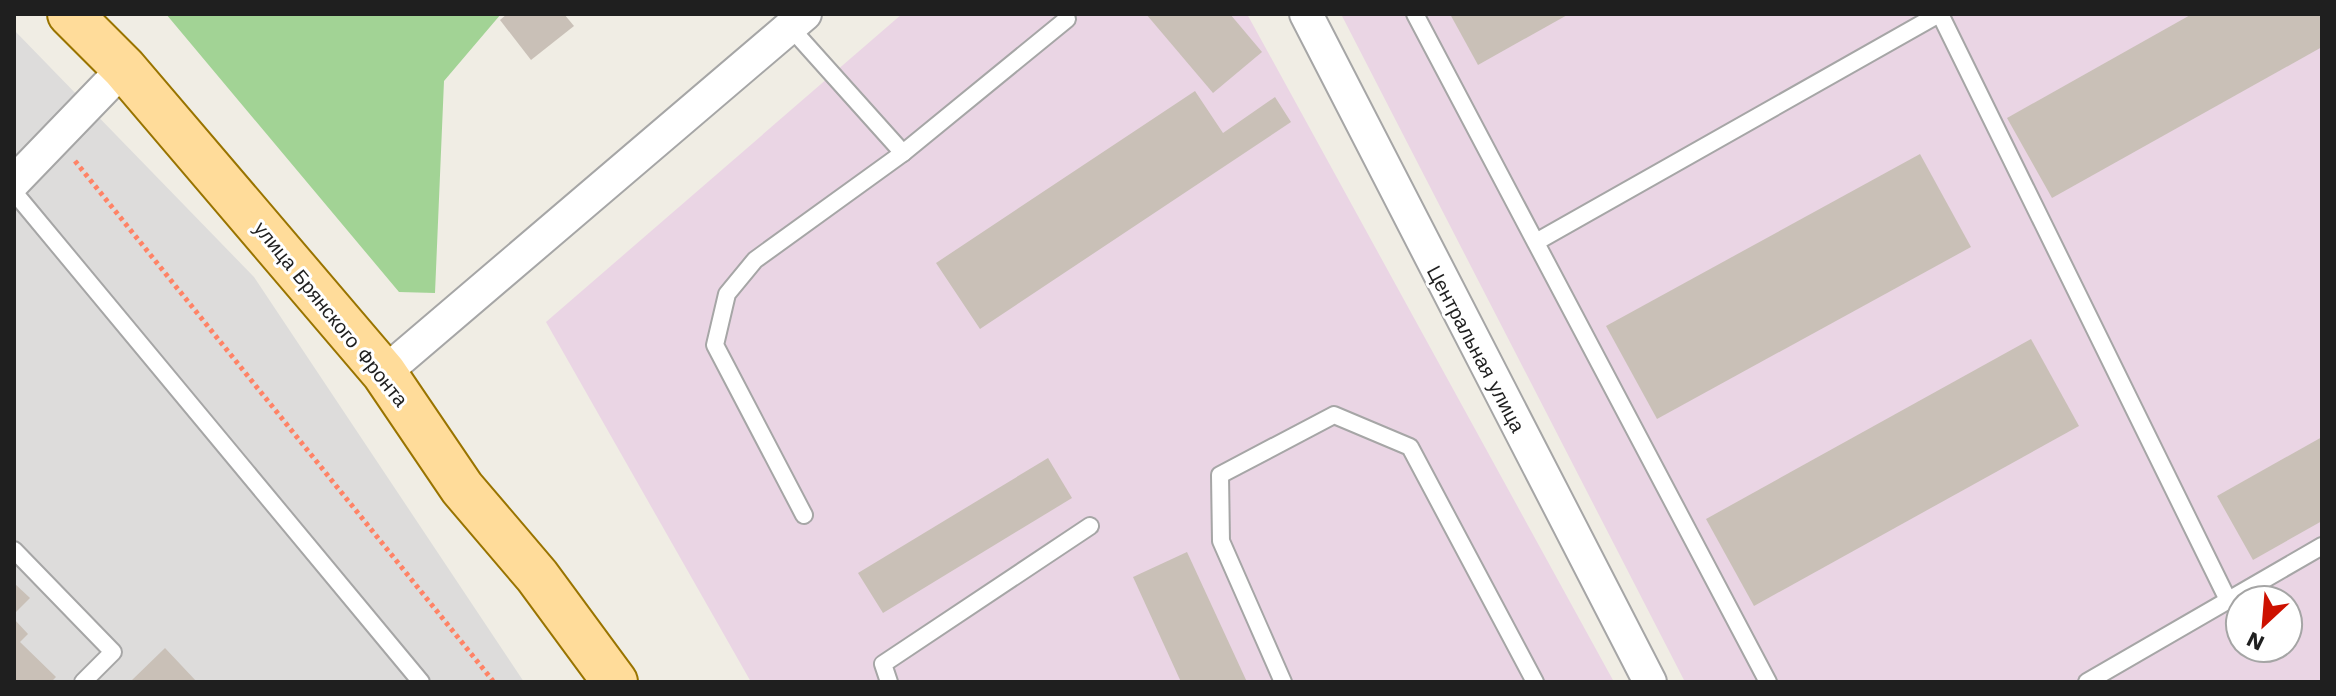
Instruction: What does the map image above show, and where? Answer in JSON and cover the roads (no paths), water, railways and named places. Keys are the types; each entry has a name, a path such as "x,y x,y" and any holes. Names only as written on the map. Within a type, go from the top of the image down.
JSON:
{"main road":[{"name":"улица Брянского Фронта","path":"70,14 124,68 384,373 462,488 537,576 615,682"}],"street":[{"name":"Центральная улица","path":"1306,14 1368,141 1650,682"},
{"path":"384,373 798,20"},
{"path":"14,182 124,68"}],"lane":[{"path":"1415,14 1768,682"},
{"path":"1536,242 1940,14 2224,592"},
{"path":"804,515 715,345 727,294 755,260 903,153 1067,19"},
{"path":"798,20 903,153"},
{"path":"14,192 421,682"},
{"path":"1283,682 1221,541 1220,475 1334,415 1410,447 1535,682"},
{"path":"889,682 883,664 1090,526"},
{"path":"2256,584 2322,546"},
{"path":"14,550 113,652 83,682"},
{"path":"2087,682 2224,602"}]}
